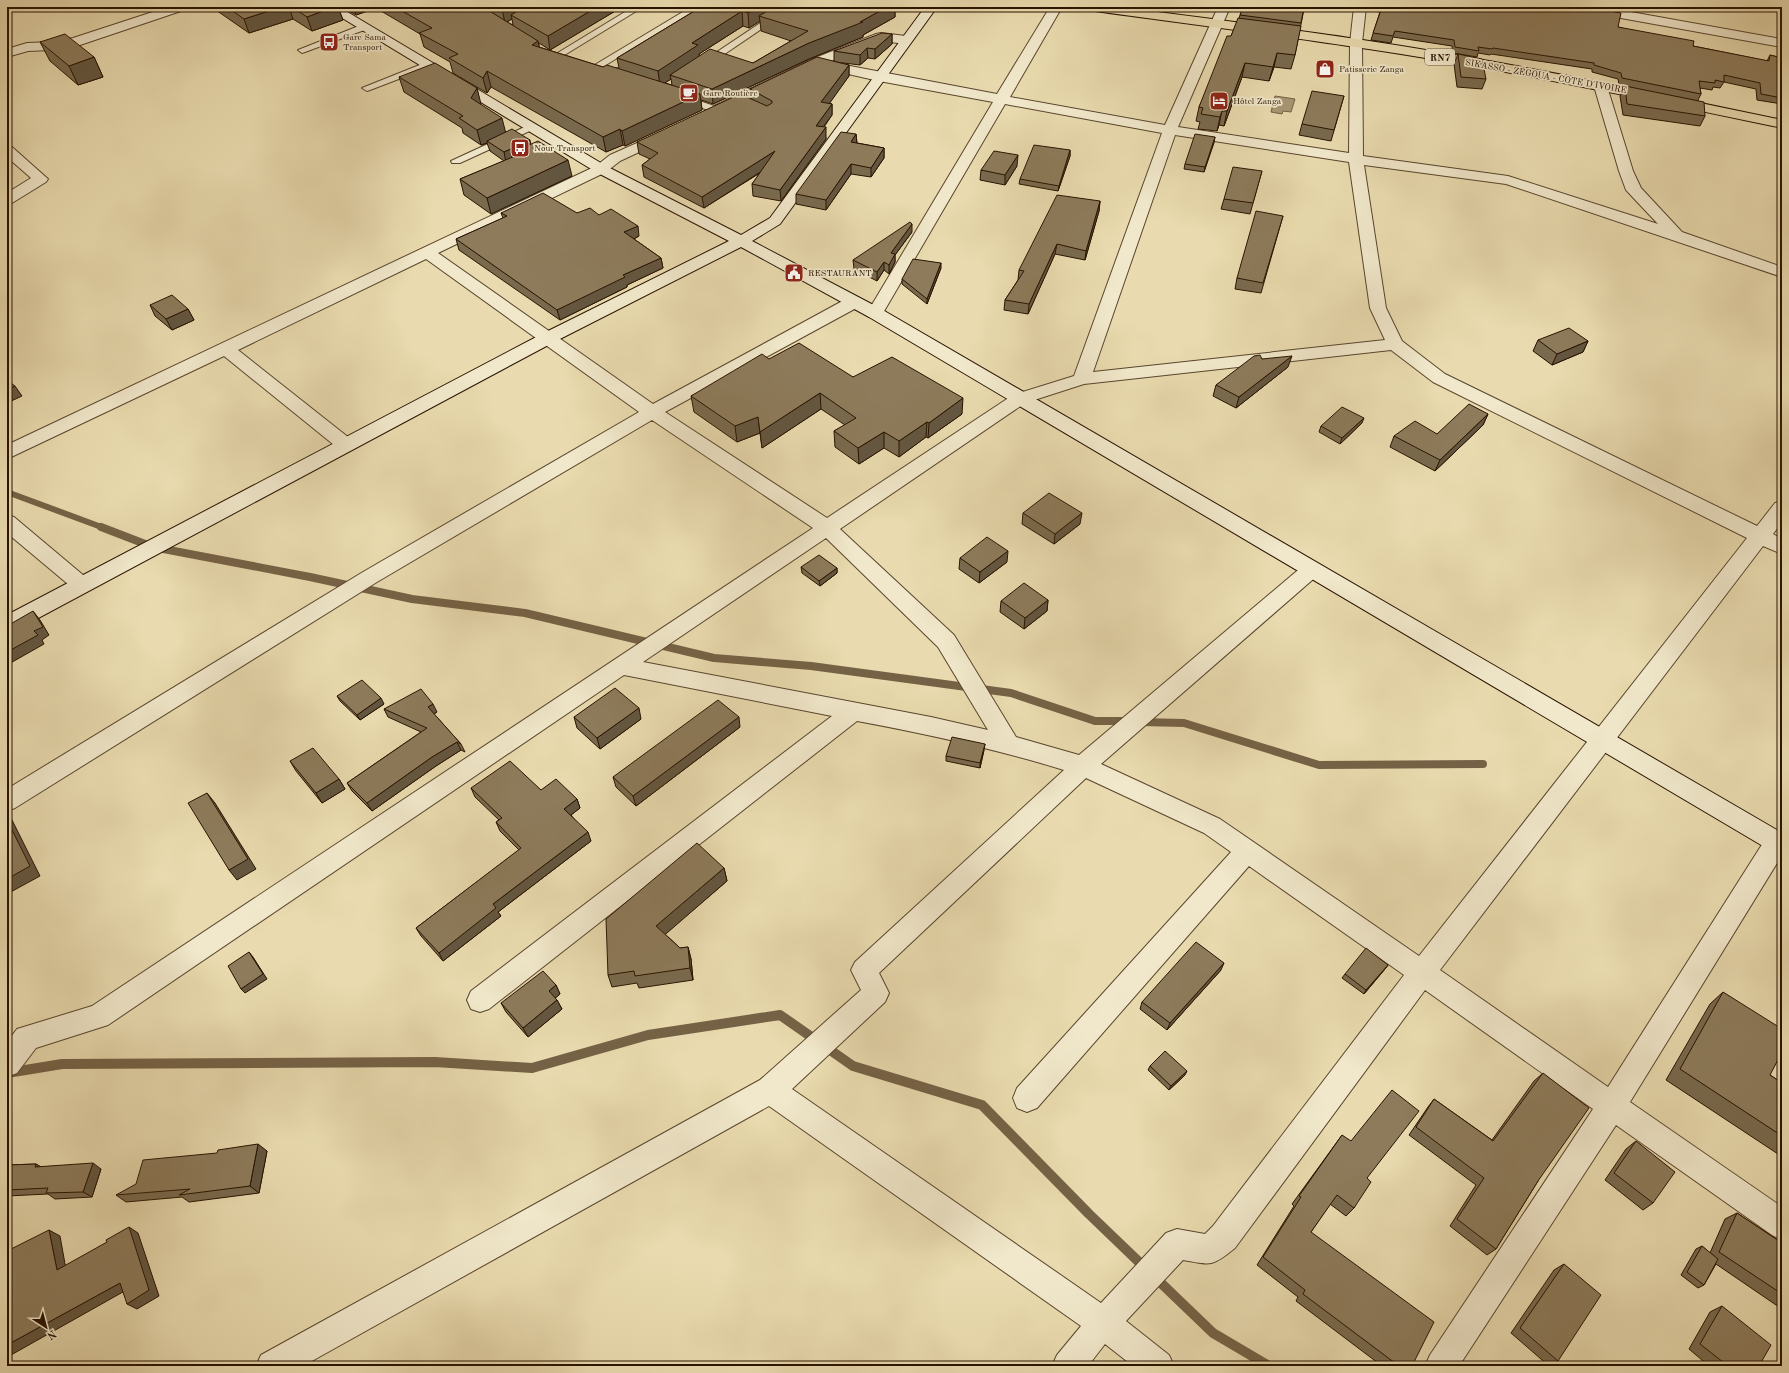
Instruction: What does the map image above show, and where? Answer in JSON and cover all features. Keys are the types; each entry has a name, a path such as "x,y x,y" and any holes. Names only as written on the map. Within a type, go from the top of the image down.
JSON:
{"highway":[{"name":"SIKASSO - ZÉGOUA - COTE D'IVOIRE","path":"1095,7 1216,25 1356,43 1601,86 1782,124"}],"street":[{"path":"7,54 27,47 51,46 75,42 180,7"},
{"path":"330,7 601,169 741,241 874,313 1779,844 1612,1106 1441,1366"},
{"path":"7,625 548,338 741,241 775,221 931,7"},
{"path":"874,313 1056,7"},
{"path":"1082,379 1170,130 1224,7"},
{"path":"1360,7 1356,43 1356,159 1378,308 1395,344 1439,378 1782,547"},
{"path":"1582,7 1782,43"},
{"path":"697,119 815,63 881,37 906,40"},
{"path":"815,63 879,77 1002,98 1170,130 1356,159 1508,180 1676,235 1782,272"},
{"path":"1601,86 1626,171 1634,190 1676,235"},
{"path":"7,453 428,253 601,169 616,158 677,129"},
{"path":"7,150 41,179 7,200"},
{"path":"428,253 652,412 826,527 946,641 1008,744"},
{"path":"7,801 370,577 652,412 854,302"},
{"path":"14,1049 99,1016 1019,399 1082,379 1395,344"},
{"path":"226,349 346,445"},
{"path":"1068,1366 1103,1323 1177,1244 1209,1250 1224,1237 1422,973 1782,508"},
{"path":"7,522 82,585"},
{"path":"272,1366 770,1090 838,1030 876,993 864,970 1084,766 1311,570"},
{"path":"619,666 931,726 1008,744 1084,766 1212,826 1782,1225"},
{"path":"480,1000 854,711"},
{"path":"1027,1098 1247,851"},
{"path":"770,1090 1103,1323 1158,1366"}],"lane":[{"path":"555,57 639,7"},
{"path":"608,74 589,68 697,7"},
{"path":"693,70 790,7"},
{"path":"302,50 364,27"},
{"path":"544,52 570,62"},
{"path":"367,88 427,65"},
{"path":"675,96 717,110"},
{"path":"739,99 753,106"},
{"path":"456,161 531,127"},
{"path":"545,150 559,144"}],"shaded area":[{"path":"1275,96 1295,99 1291,112 1283,111 1282,114 1271,112"}],"building":[{"path":"227,7 281,7 244,19"},
{"path":"292,7 334,7 307,17"},
{"path":"395,7 483,7 538,41 532,45 603,67 607,65 700,94 622,131 620,129 603,137 487,71 483,78 449,58 458,54 419,33 432,28"},
{"path":"524,7 597,7 548,36 511,15"},
{"path":"701,7 757,7 748,13 742,11 692,43 698,45 658,71 617,58"},
{"path":"774,7 887,7 860,22 863,22 809,43 712,89 670,75 710,49 753,63 808,31 759,16"},
{"path":"1243,7 1304,7 1301,23 1240,15"},
{"path":"1382,7 1588,7 1621,13 1618,27 1694,41 1693,46 1769,61 1770,55 1782,58 1782,98 1761,94 1760,83 1724,75 1724,82 1715,80 1715,83 1699,81 1701,94 1622,78 1621,73 1594,65 1594,63 1493,48 1478,47 1479,51 1455,47 1454,40 1395,31 1393,36 1373,33"},
{"path":"1238,18 1301,26 1295,55 1277,53 1273,67 1245,63 1227,111 1222,111 1220,117 1201,114 1203,108 1199,107 1227,36 1231,36"},
{"path":"882,33 892,34 875,49 867,48 860,55 834,51"},
{"path":"65,34 94,57 69,66 40,42"},
{"path":"1458,54 1482,59 1486,79 1461,77"},
{"path":"817,57 849,65 821,102 832,104 816,126 826,127 780,190 752,184 775,151 702,197 642,165 658,153 637,142 740,94 767,106 772,103 772,101 750,89"},
{"path":"435,63 477,88 471,98 502,118 477,130 459,118 463,116 399,77"},
{"path":"1625,86 1704,102 1705,116 1627,104"},
{"path":"1312,91 1344,96 1334,130 1302,124"},
{"path":"512,129 530,140 504,152 487,141"},
{"path":"841,132 856,134 851,142 884,148 871,168 851,164 826,200 796,194"},
{"path":"1195,134 1215,137 1205,167 1185,164"},
{"path":"538,141 568,160 487,198 460,179 515,156 511,153"},
{"path":"1034,145 1070,150 1059,186 1020,179"},
{"path":"994,151 1018,155 1005,175 981,170"},
{"path":"1233,167 1262,171 1253,203 1224,199"},
{"path":"543,193 577,213 590,208 599,215 611,209 638,226 624,232 661,258 623,275 625,277 557,310 456,239 507,216 501,213"},
{"path":"1057,195 1100,201 1086,251 1057,244 1029,304 1005,300 1024,271 1019,270"},
{"path":"1256,211 1283,216 1263,283 1237,278"},
{"path":"910,222 912,224 891,253 895,254 889,265 884,262 877,272 853,260"},
{"path":"913,259 941,263 927,299 902,279"},
{"path":"172,295 188,309 166,319 150,305"},
{"path":"1569,328 1588,341 1557,354 1538,340"},
{"path":"799,343 853,377 892,357 963,398 929,423 927,422 899,441 884,432 858,448 834,431 856,418 820,393 760,432 758,417 735,426 691,396 762,354 769,359"},
{"path":"1260,355 1262,359 1292,356 1239,397 1216,385 1254,356"},
{"path":"7,380 15,386 7,390"},
{"path":"1469,404 1488,414 1440,460 1394,436 1415,421 1437,434"},
{"path":"1342,407 1364,418 1342,438 1321,426"},
{"path":"1049,493 1082,513 1055,534 1023,513"},
{"path":"987,537 1008,551 980,572 960,558"},
{"path":"819,555 837,568 819,581 801,567"},
{"path":"1024,583 1048,600 1025,618 1001,601"},
{"path":"33,611 43,627 34,631 38,635 7,652 7,626"},
{"path":"362,680 381,698 357,715 337,696"},
{"path":"615,688 639,708 597,738 574,717"},
{"path":"421,689 433,704 428,707 461,744 457,742 432,757 367,803 347,783 427,728 384,709"},
{"path":"718,700 739,717 633,796 613,777"},
{"path":"952,737 985,744 980,763 946,756"},
{"path":"313,748 339,779 316,793 290,761"},
{"path":"510,761 541,790 556,779 577,799 564,809 588,832 493,904 496,908 439,953 416,928 521,848 496,822 502,818 471,788"},
{"path":"207,793 248,859 229,870 188,803"},
{"path":"7,820 30,866 7,879"},
{"path":"697,843 724,868 656,926 680,948 688,947 690,968 635,976 634,971 608,975 606,919"},
{"path":"1196,942 1224,963 1170,1023 1142,1002"},
{"path":"1366,948 1388,965 1366,990 1345,974"},
{"path":"249,952 263,974 241,989 228,966"},
{"path":"543,971 556,985 549,991 557,1000 523,1028 501,1003"},
{"path":"1723,992 1782,1029 1782,1052 1770,1075 1782,1083 1782,1136 1680,1069"},
{"path":"1165,1051 1187,1071 1171,1086 1150,1066"},
{"path":"1543,1073 1589,1108 1538,1181 1496,1249 1457,1219 1484,1178 1416,1127 1434,1099 1493,1141"},
{"path":"1392,1090 1419,1111 1367,1178 1371,1182 1354,1208 1337,1195 1311,1232 1434,1322 1412,1366 1399,1366 1303,1294 1305,1290 1263,1257 1301,1197 1299,1196 1342,1135 1351,1141"},
{"path":"1636,1141 1675,1172 1653,1203 1614,1173"},
{"path":"258,1144 250,1186 179,1195 190,1189 116,1195 136,1184 143,1160 217,1153 218,1150"},
{"path":"93,1163 83,1192 46,1193 48,1188 7,1190 7,1165 36,1164 35,1167"},
{"path":"1737,1213 1782,1243 1782,1294 1719,1252"},
{"path":"129,1227 149,1290 127,1304 120,1283 7,1345 7,1251 49,1230 57,1270 107,1242 106,1240"},
{"path":"1702,1246 1718,1259 1704,1285 1687,1272"},
{"path":"1564,1264 1601,1295 1558,1361 1520,1328"},
{"path":"1722,1306 1771,1345 1759,1366 1728,1366 1700,1344"}],"waterway":[{"path":"7,492 104,528"},
{"path":"101,527 153,547 310,577 412,599 525,613 714,658 811,666 1011,693 1095,721 1128,721"},
{"path":"1140,722 1184,723 1319,765 1483,764"},
{"path":"7,1073 62,1064 435,1062 532,1068 648,1035 780,1015 853,1066 982,1105 1089,1214 1213,1333 1269,1366"}],"place":[{"name":"Gare Sama Transport","path":"329,42"},
{"name":"Patisserie Zanga","path":"1325,69"},
{"name":"Gare Routière","path":"689,93"},
{"name":"Hôtel Zanga","path":"1219,101"},
{"name":"Nour Transport","path":"520,148"},
{"name":"RESTAURANT","path":"794,273"}]}
